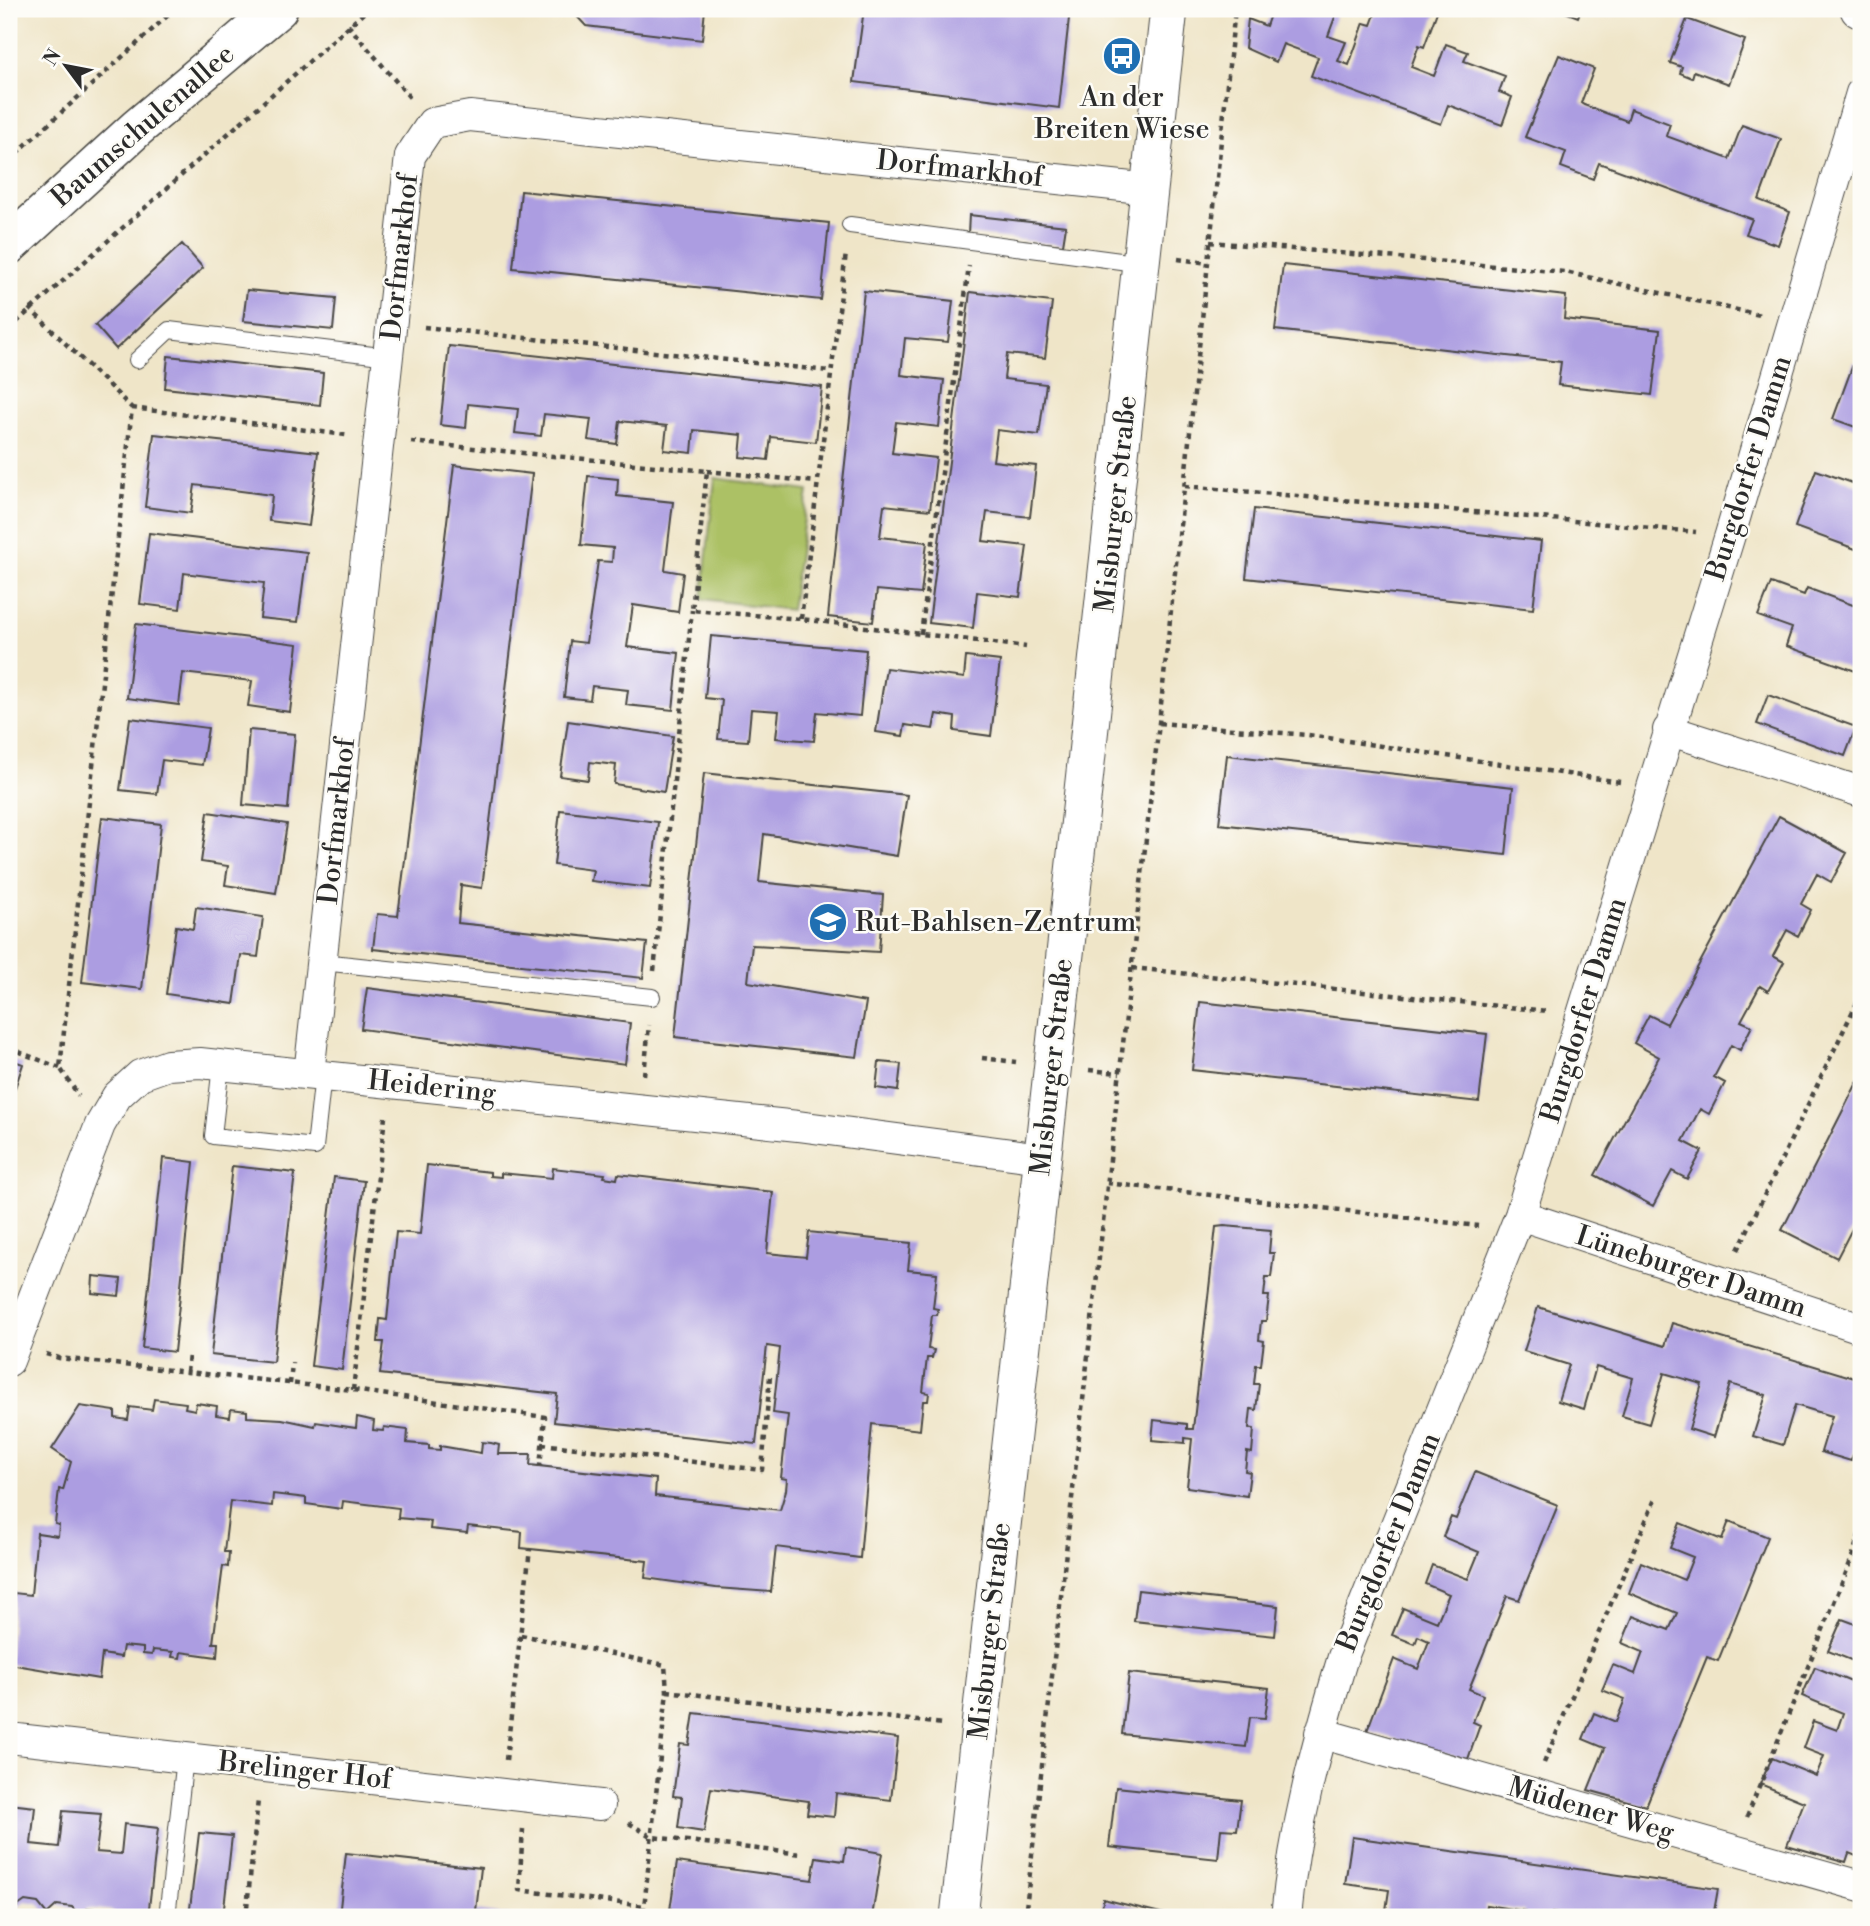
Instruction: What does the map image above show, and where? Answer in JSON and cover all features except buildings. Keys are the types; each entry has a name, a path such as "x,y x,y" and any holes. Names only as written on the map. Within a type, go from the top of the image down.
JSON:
{"main road":[{"name":"Baumschulenallee","path":"9,244 137,128 278,9"}],"street":[{"name":"Misburger Straße","path":"959,1917 1169,9"},
{"name":"Burgdorfer Damm","path":"1286,1917 1291,1862 1320,1733 1343,1657 1520,1215 1730,535 1861,93"},
{"name":"Dorfmarkhof","path":"316,1074 322,962 411,156 432,123 470,116 1150,189"},
{"path":"1668,730 1861,792"},
{"name":"Heidering","path":"12,1352 100,1125 117,1096 140,1075 168,1065 221,1065 316,1074 640,1109 1042,1158"},
{"name":"Lüneburger Damm","path":"1520,1215 1861,1328"},
{"name":"Müdener Weg","path":"1320,1733 1861,1886"},
{"name":"Brelinger Hof","path":"9,1738 503,1791 600,1805"}],"lane":[{"path":"850,225 1143,264"},
{"path":"137,360 169,330 389,357"},
{"path":"322,962 652,997"},
{"path":"221,1065 213,1136 315,1147 316,1074"},
{"path":"167,1917 185,1758"}],"path":[{"path":"9,160 175,9"},
{"path":"9,329 29,308 368,9"},
{"path":"1026,1917 1185,486 1235,9"},
{"path":"348,25 432,123"},
{"path":"800,619 829,370 850,225"},
{"path":"921,634 972,241"},
{"path":"1210,242 1565,272 1793,323"},
{"path":"29,308 132,408 379,439 816,482"},
{"path":"392,323 829,370"},
{"path":"60,1069 132,408"},
{"path":"640,1109 707,471"},
{"path":"1185,486 1730,535"},
{"path":"692,610 800,619 1026,647"},
{"path":"1159,723 1308,735 1652,786"},
{"path":"1132,968 1583,1014"},
{"path":"1722,1282 1861,994"},
{"path":"9,1048 60,1069 100,1125"},
{"path":"982,1058 1023,1063"},
{"path":"1081,1070 1120,1073"},
{"path":"353,1390 389,1083"},
{"path":"1107,1183 1474,1227 1520,1215"},
{"path":"12,1352 353,1390 545,1418 540,1466"},
{"path":"187,1372 189,1354"},
{"path":"290,1384 292,1363"},
{"path":"542,1444 762,1470 770,1376"},
{"path":"1531,1793 1655,1499"},
{"path":"1734,1850 1852,1558 1861,1528"},
{"path":"530,1549 503,1791 524,1823 519,1890 645,1906"},
{"path":"521,1635 666,1665 667,1691 643,1917"},
{"path":"667,1691 943,1724"},
{"path":"246,1917 261,1767"},
{"path":"652,1837 802,1854"}],"green space":[{"path":"715,478 808,491 791,610 702,599"}],"place":[{"name":"An der Breiten Wiese","path":"1122,56"},
{"name":"Rut-Bahlsen-Zentrum","path":"828,922"}]}
